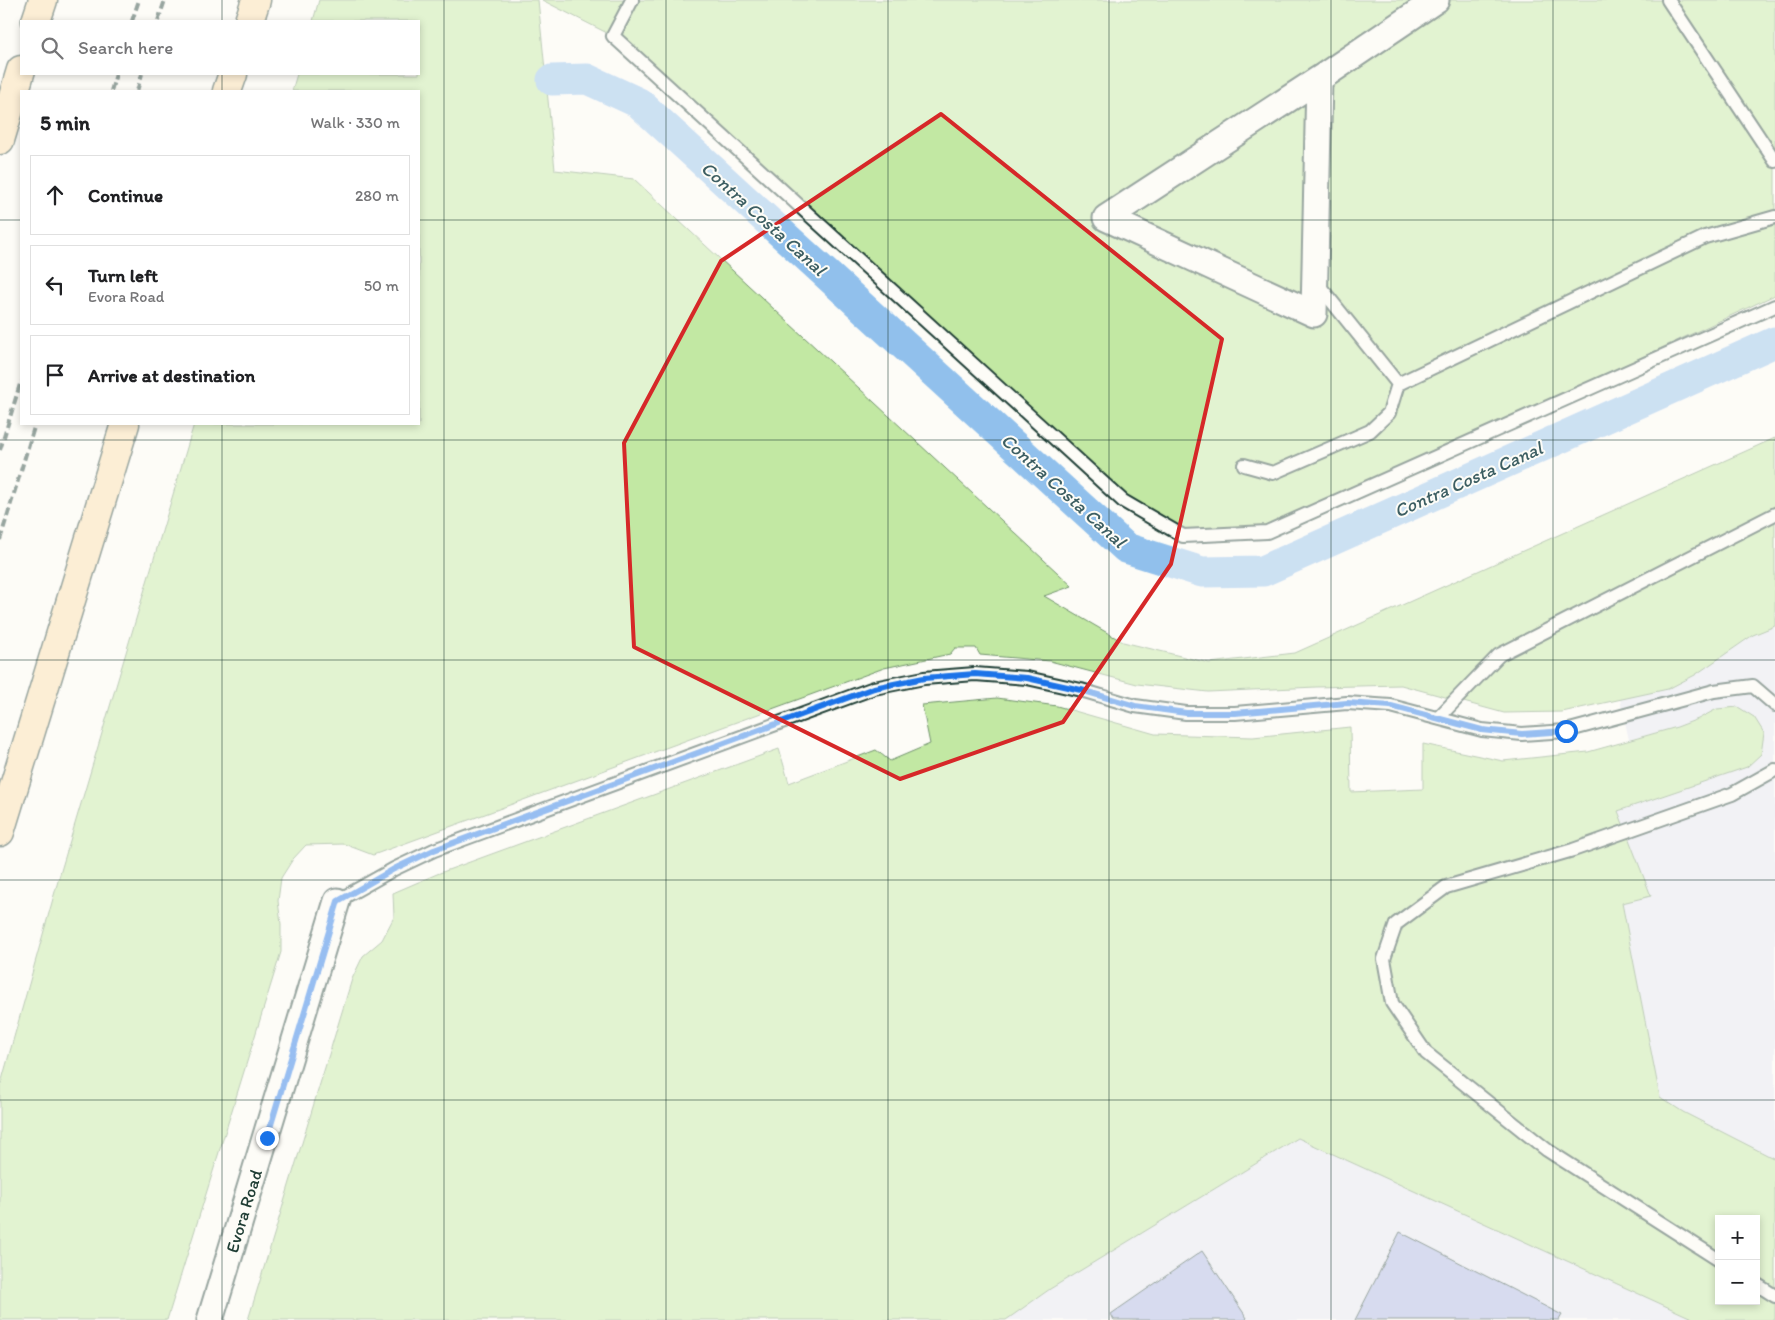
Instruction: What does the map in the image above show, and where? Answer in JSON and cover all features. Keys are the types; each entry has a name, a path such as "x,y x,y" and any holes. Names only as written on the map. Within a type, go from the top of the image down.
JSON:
{"highway":[{"path":"36,20 43,0"},
{"path":"249,20 256,0"},
{"path":"0,140 20,73"},
{"path":"228,90 233,75"},
{"path":"0,832 125,425"}],"street":[{"path":"1319,79 1314,314 1106,218 1436,0"},
{"name":"Evora Road","path":"210,1320 338,901"}],"lane":[{"path":"632,0 613,36 1123,501 1183,536 1267,532 1775,306"},
{"path":"1668,0 1775,161"},
{"path":"1244,465 1273,473 1370,431 1389,413 1398,384 1706,237 1775,217"},
{"path":"1315,281 1398,384"},
{"path":"1438,718 1498,655 1775,514"},
{"path":"338,901 394,869 434,850 874,688 924,678 975,674 1027,678 1081,690 1135,706 1186,713 1235,713 1347,703 1391,706 1482,730 1514,734 1566,731 1714,691 1752,686 1775,705"},
{"path":"1715,1257 1546,1150 1426,1053 1392,1003 1384,959 1396,924 1446,887 1573,850 1732,794 1775,770"},
{"path":"1760,1287 1775,1296"}],"highlighted area":[{"path":"941,114 1222,339 1171,564 1063,722 900,779 634,647 624,443 721,261"}],"shaded area":[{"path":"1775,626 1775,1159 1683,1112 1660,1098 1622,903 1651,896 1618,811 1746,767 1717,709 1677,727 1629,740 1620,699 1668,689 1695,675 1753,635"},
{"path":"1298,1138 1696,1320 1006,1320 1050,1289"}],"green space":[{"path":"319,0 538,0 555,170 634,179 1072,586 1044,596 1123,642 1209,663 1295,653 1775,438 1775,626 1753,635 1695,675 1668,689 1562,712 1504,713 1401,685 1208,692 1137,684 1050,661 980,655 976,648 955,648 950,654 884,668 373,855 344,844 306,845 293,859 281,878 278,901 281,924 281,952 167,1320 0,1320 0,1087 58,881 194,425 420,425 420,90 292,90 297,75 420,75 420,20 313,20"},
{"path":"542,0 1775,0 1775,295 1267,532 1183,536 1123,501 613,36"},
{"path":"997,698 1057,706 1155,734 1253,737 1350,727 1351,792 1423,789 1423,744 1503,761 1588,752 1677,727 1717,709 1738,707 1754,717 1764,733 1761,754 1747,767 1618,811 1651,896 1622,903 1660,1097 1683,1112 1775,1159 1775,1320 1696,1320 1298,1138 1050,1289 1006,1320 248,1320 352,979 363,956 382,940 394,917 393,893 437,874 779,749 789,783 876,750 890,761 930,744 922,705"}],"building":[{"path":"1400,1232 1562,1315 1559,1320 1355,1320"},
{"path":"1202,1251 1247,1318 1245,1320 1114,1320 1111,1314"}],"waterway":[{"name":"Contra Costa Canal","path":"552,80 587,79 639,103 1126,548 1202,572 1263,571 1775,342"}],"railway":[{"path":"132,20 139,0"},
{"path":"158,20 165,0"},
{"path":"111,90 116,75"},
{"path":"137,90 142,75"},
{"path":"0,450 20,384"},
{"path":"0,540 35,425"}],"route":[{"path":"267,1138 338,901 394,869 434,850 874,688 924,678 975,674 1027,678 1081,690 1135,706 1186,713 1235,713 1347,703 1391,706 1482,730 1522,734 1566,731"}]}
